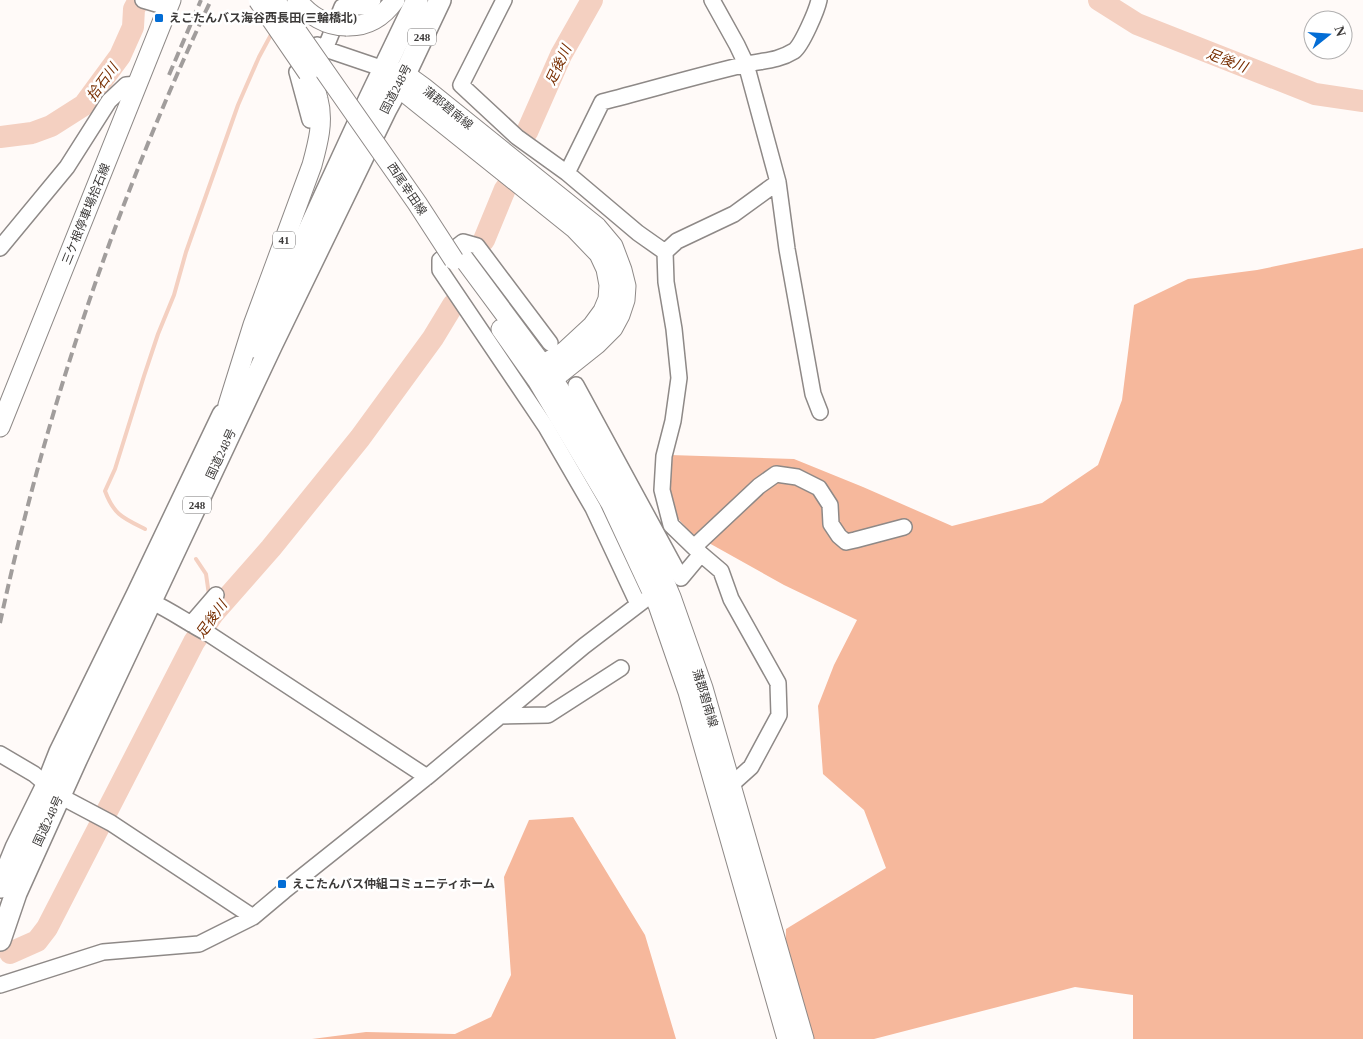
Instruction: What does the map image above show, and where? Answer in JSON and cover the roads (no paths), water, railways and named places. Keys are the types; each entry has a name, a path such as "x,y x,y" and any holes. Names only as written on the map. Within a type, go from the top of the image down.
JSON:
{"highway":[{"name":"国道248号","path":"0,940 53,790 60,752 228,406 417,0"},
{"name":"国道248号","path":"0,887 16,848 53,790 152,602 272,344 440,0"}],"main road":[{"name":"41","path":"228,406 253,325 312,165 321,120 318,99 308,73 258,0"},
{"name":"西尾幸田線","path":"275,0 417,203 545,375"},
{"name":"西尾幸田線","path":"282,0 457,257"},
{"path":"297,0 304,9 323,22 353,27 370,23 383,14 395,0"},
{"name":"三ケ根停車場拾石線","path":"0,428 138,84 159,4"},
{"name":"蒲郡碧南線","path":"384,69 402,80 597,227 613,246 626,286 625,300 620,315 613,328 597,344 545,375"},
{"name":"蒲郡碧南線","path":"545,375 583,426 641,526 664,579 703,688 804,1039"},
{"name":"蒲郡碧南線","path":"545,375 611,504 658,604 688,692 787,1039"}],"street":[{"path":"310,120 297,72 325,49 342,7 368,7 373,0"},
{"path":"504,0 461,86 524,142 567,173 638,233 665,252"},
{"path":"712,0 746,64 778,182 787,249 809,375 813,394 820,412"},
{"path":"567,173 602,102 746,64 772,61 796,50 818,7 819,0"},
{"path":"283,27 325,49 384,69"},
{"path":"0,248 67,166 109,101 126,85 138,84"},
{"path":"665,252 678,241 734,214 778,182"},
{"path":"0,985 103,952 199,944 253,918 284,891 427,778 584,646 640,603 589,500 546,427 440,270 440,260 463,242 477,246 550,343"},
{"path":"665,252 666,282 680,378 673,421 664,456 662,490 671,525 721,571 731,599 778,683 779,715 752,767 731,786"},
{"path":"576,385 681,578 697,550 759,486 776,474 797,477 819,488 830,505 831,524 839,536 846,542 904,527"},
{"path":"198,628 205,609 216,595"},
{"path":"152,602 198,628 427,778"},
{"path":"500,716 548,715 622,668"},
{"path":"0,754 34,774 53,790 102,818 253,918"}],"waterway":[{"name":"拾石川","path":"0,137 32,133 51,126 84,105 120,56 133,27 134,9 139,0"},
{"name":"足後川","path":"527,132 561,55 592,0"},
{"name":"足後川","path":"1099,0 1137,24 1315,94 1363,101"},
{"path":"145,529 120,515 112,506 105,491 115,469 158,334 174,295 186,252 238,105 259,57 273,31"},
{"name":"足後川","path":"484,240 505,189"},
{"name":"足後川","path":"10,953 37,941 47,928 194,642 213,614 271,548 360,438 433,338 453,305"},
{"path":"196,559 206,574 209,595"}],"railway":[{"path":"169,75 201,0"},
{"path":"0,623 39,463 62,384 88,306 115,228 145,151 211,0"}],"place":[{"name":"えこたんバス海谷西長田(三輪橋北)","path":"159,18"},
{"name":"えこたんバス仲組コミュニティホーム","path":"282,884"}]}
